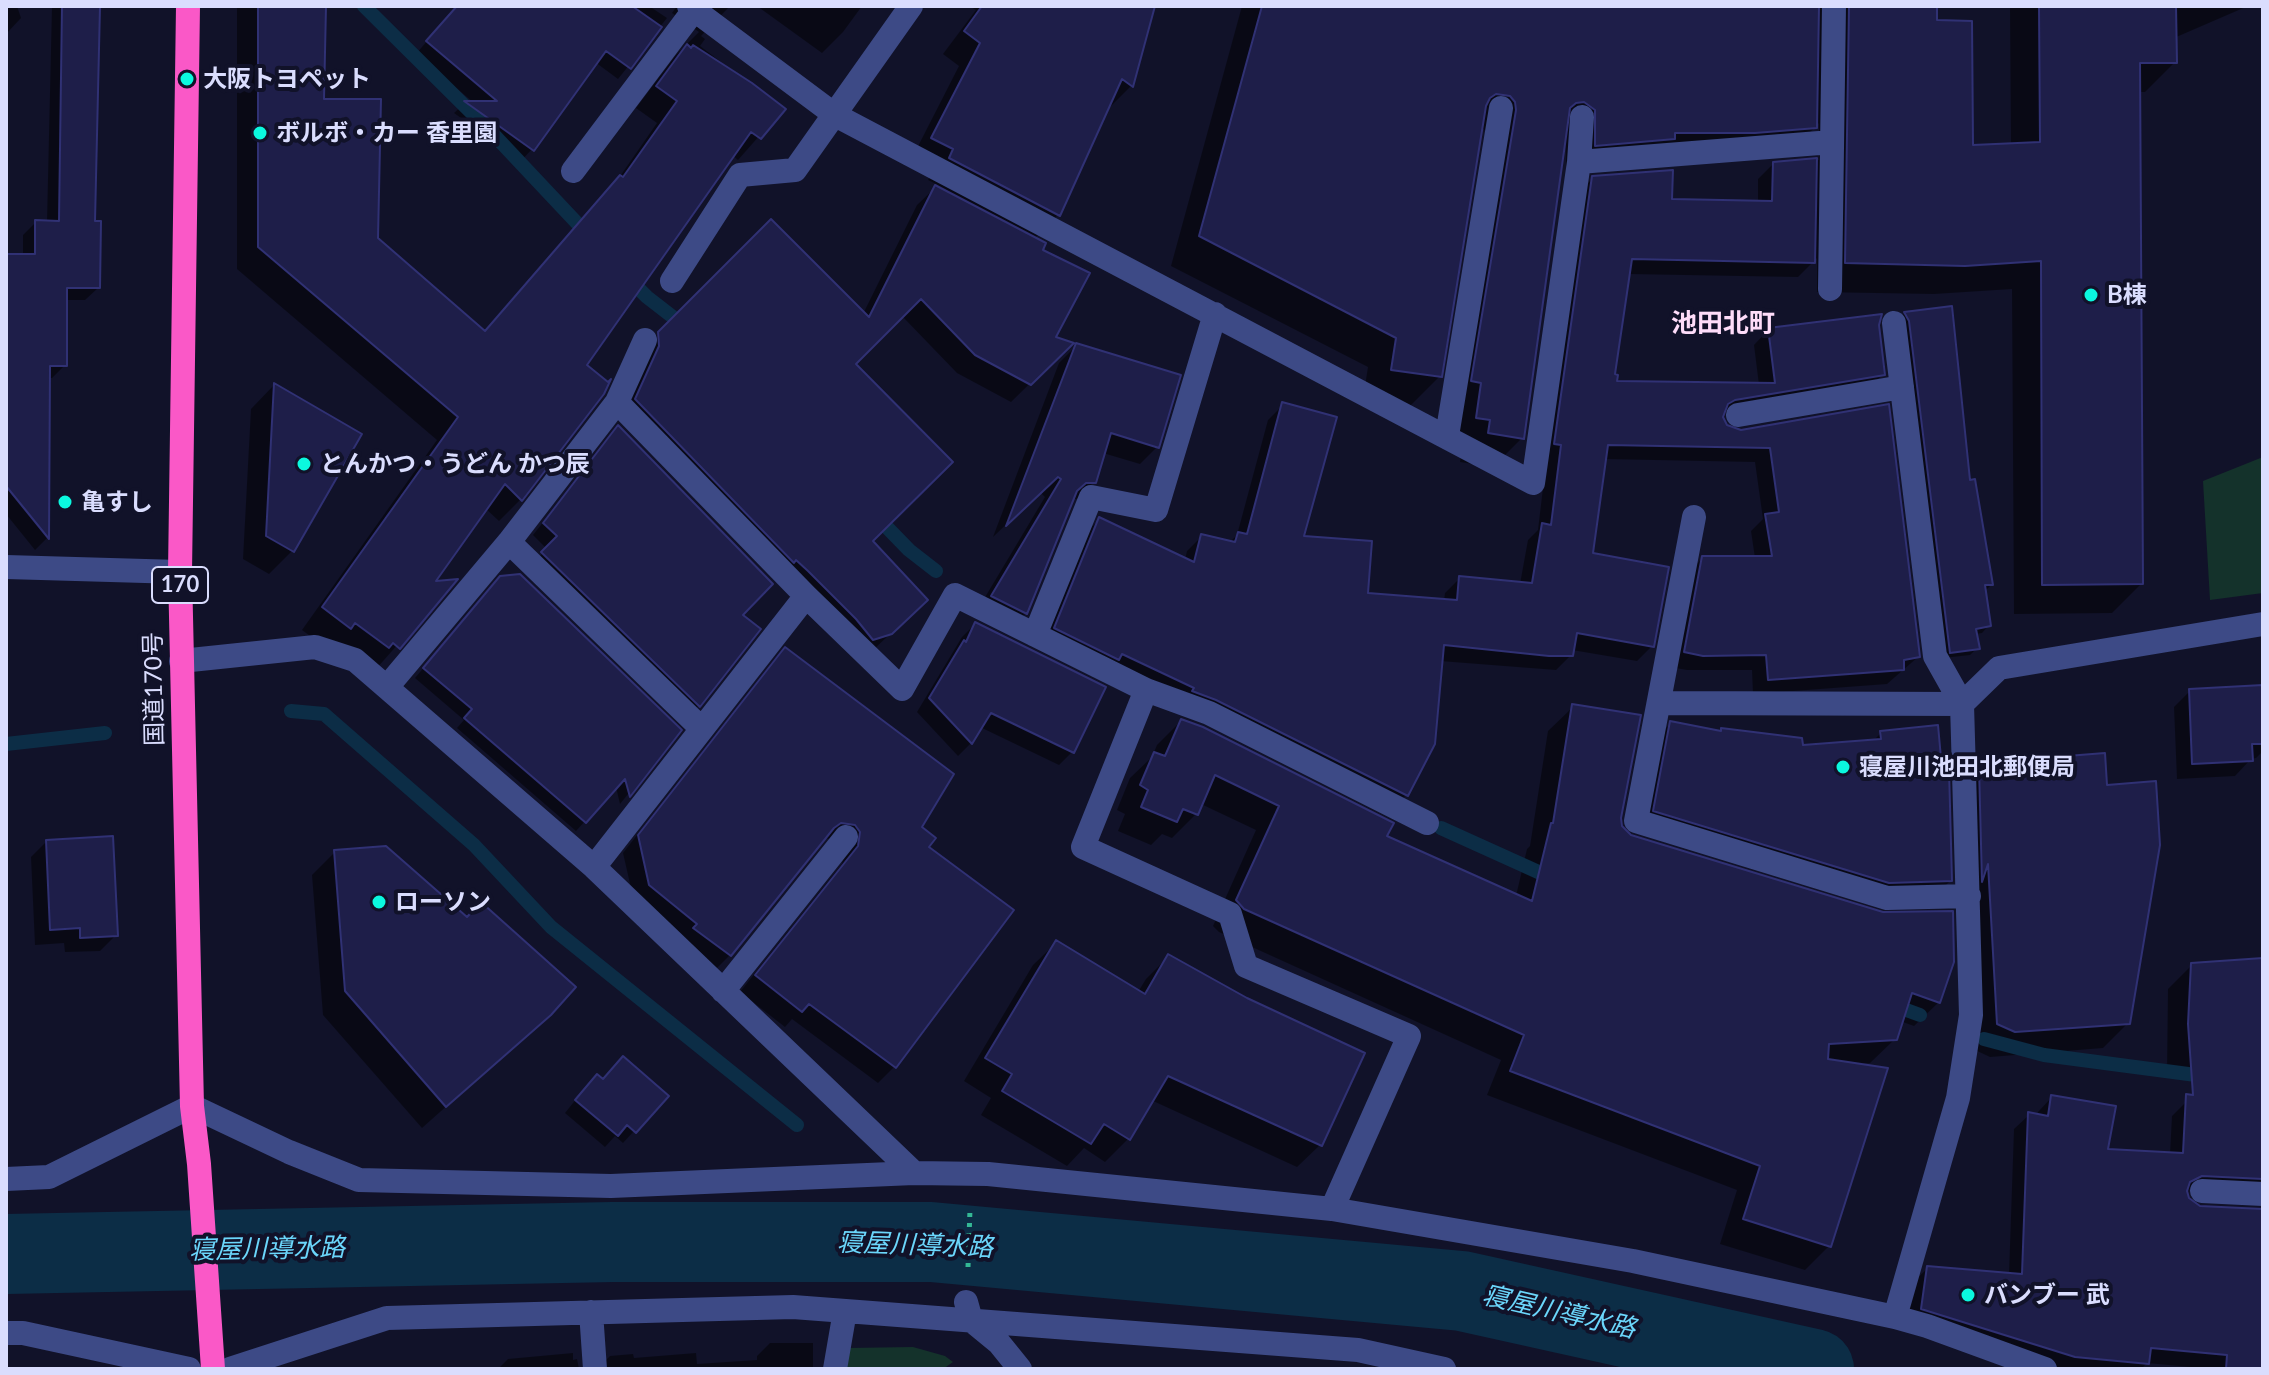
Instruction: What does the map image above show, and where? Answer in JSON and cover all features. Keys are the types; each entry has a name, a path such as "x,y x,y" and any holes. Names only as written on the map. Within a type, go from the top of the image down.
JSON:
{"highway":[{"name":"国道170号","path":"188,6 181,661 192,1106 213,1369"}],"street":[{"path":"672,281 740,175 795,170 911,6"},
{"path":"1830,289 1834,6"},
{"path":"573,171 691,8 835,115 1533,483 1579,162 1582,117"},
{"path":"1447,436 1501,108"},
{"path":"1579,162 1832,142"},
{"path":"1035,635 1091,497 1156,510 1215,314"},
{"path":"1894,323 1935,656 1962,704 1971,1015 1958,1098 1895,1317"},
{"path":"387,687 509,542 617,402 645,340"},
{"path":"1738,415 1902,387"},
{"path":"617,402 806,596 902,689 955,595 1146,690 1209,713 1427,823"},
{"path":"1694,517 1636,821 1887,898 1969,896"},
{"path":"509,542 702,729"},
{"path":"6,567 180,572"},
{"path":"594,867 806,596"},
{"path":"1659,703 1962,704 1999,668 2263,624"},
{"path":"181,661 315,647 355,660 594,867 914,1173"},
{"path":"1146,690 1083,847 1230,914 1246,966 1409,1036 1332,1209"},
{"path":"723,991 846,837"},
{"path":"6,1179 49,1177 192,1106 289,1152 359,1180 611,1186 914,1173 970,1183 988,1174 1332,1209 1633,1261 1895,1317 2045,1369"},
{"path":"2202,1191 2263,1194"},
{"path":"230,1369 387,1318 793,1307 845,1311 969,1311 1358,1350 1444,1369"},
{"path":"835,1369 845,1311"},
{"path":"969,1311 1020,1369"},
{"path":"591,1312 595,1369"},
{"path":"6,1333 23,1333 189,1369"}],"path":[{"path":"969,1311 970,1183"}],"green space":[{"path":"2263,457 2263,593 2210,600 2203,481"},
{"path":"913,1347 945,1356 953,1362 943,1369 844,1369 848,1348"}],"building":[{"path":"62,6 100,6 95,221 101,221 100,288 67,288 67,366 50,366 49,539 6,486 6,254 35,254 35,220 59,221"},
{"path":"258,6 326,6 324,99 381,99 378,238 485,331 620,175 623,177 677,101 656,86 687,44 752,83 786,109 761,139 751,132 587,365 608,382 611,379 604,394 522,501 505,484 436,581 458,579 400,649 393,643 389,648 355,623 351,629 322,607 458,417 258,247"},
{"path":"457,6 632,6 662,27 631,69 606,51 534,151 464,101 497,101 426,41"},
{"path":"982,6 1155,6 1133,87 1122,79 1060,216 949,158 953,149 931,138 980,43 964,31"},
{"path":"1262,6 1819,6 1817,128 1755,133 1675,133 1675,139 1595,146 1595,110 1584,102 1570,108 1524,439 1488,433 1490,420 1476,418 1481,383 1471,381 1515,102 1510,96 1496,94 1486,106 1442,377 1391,370 1396,338 1199,236"},
{"path":"1849,6 1937,6 1937,20 1972,21 1973,145 2040,142 2039,6 2176,6 2177,63 2140,63 2143,584 2042,585 2041,261 1965,266 1845,263"},
{"path":"1817,158 1815,263 1632,259 1615,374 1618,375 1617,381 1775,383 1768,328 1882,314 1879,325 1885,375 1735,400 1728,404 1723,417 1727,425 1741,430 1889,404 1920,657 1904,660 1904,670 1768,680 1766,655 1703,656 1684,652 1702,556 1772,556 1765,514 1779,512 1770,448 1608,445 1593,553 1669,567 1654,647 1577,633 1573,656 1444,645 1435,744 1408,796 1192,691 1194,688 1122,654 1119,660 1054,628 1099,517 1194,562 1201,534 1235,542 1238,532 1247,534 1282,402 1337,417 1304,536 1372,541 1368,593 1457,600 1459,576 1532,583 1542,523 1551,525 1561,445 1554,444 1592,176 1673,170 1672,199 1772,201 1773,162"},
{"path":"935,185 1046,243 1043,250 1090,273 1056,337 1074,343 1031,385 975,355 921,299 856,364 953,462 873,541 928,600 892,634 873,640 856,619 796,560 794,563 635,399 659,346 658,332 771,219 869,317"},
{"path":"1952,306 1970,480 1975,479 1993,585 1985,585 1991,626 1976,629 1980,649 1950,653 1909,321 1904,312"},
{"path":"1076,343 1181,375 1159,448 1111,433 1096,483 1086,483 1077,491 1027,614 991,596 1061,479 1058,477 1006,526"},
{"path":"274,383 362,434 294,552 266,536"},
{"path":"618,425 773,584 743,615 761,629 700,707 541,552 557,536 543,523"},
{"path":"520,574 682,730 630,797 625,779 586,823 464,718 472,709 423,668 500,576"},
{"path":"975,622 1106,687 1074,753 991,713 972,744 929,698 964,640 966,642"},
{"path":"785,647 954,774 922,827 936,838 929,847 1014,910 896,1068 809,1004 802,1012 755,975 858,846 860,832 855,825 841,823 834,828 731,956 693,928 697,924 649,885 638,835"},
{"path":"2263,685 2263,744 2252,744 2253,761 2192,764 2189,689"},
{"path":"1572,704 1641,715 1621,818 1622,826 1631,835 1883,912 1953,911 1954,962 1940,1003 1912,993 1897,1040 1829,1044 1828,1059 1888,1068 1831,1247 1743,1219 1760,1166 1510,1071 1524,1035 1244,909 1236,900 1279,806 1215,775 1198,815 1183,809 1177,822 1141,807 1148,790 1140,785 1154,752 1165,756 1181,719 1203,727 1394,823 1387,836 1532,901 1553,823"},
{"path":"1670,721 1721,731 1721,728 1802,738 1803,745 1881,739 1880,731 1938,725 1942,769 1949,769 1952,881 1889,883 1653,811"},
{"path":"2105,753 2107,785 2156,781 2160,845 2130,1024 2015,1032 1997,1024 1988,864 1982,882 1979,767 2068,760 2067,756"},
{"path":"113,836 118,936 80,938 80,928 50,930 46,840"},
{"path":"386,846 467,917 481,902 576,987 551,1015 446,1107 345,991 334,850"},
{"path":"1056,940 1145,994 1168,954 1247,998 1365,1053 1322,1146 1168,1076 1130,1140 1104,1124 1091,1144 1002,1091 1012,1074 985,1058"},
{"path":"2263,958 2263,1179 2202,1176 2190,1182 2187,1191 2189,1198 2200,1206 2263,1209 2263,1369 2226,1369 2227,1355 2151,1348 2149,1364 2075,1357 1921,1309 1927,1266 2022,1274 2028,1112 2048,1116 2051,1095 2116,1106 2108,1149 2183,1153 2186,1094 2193,1095 2188,1024 2191,963"},
{"path":"623,1056 669,1096 636,1133 627,1125 618,1136 575,1100 597,1074 603,1079"}],"waterway":[{"path":"364,6 496,137 591,238"},
{"path":"627,277 687,328"},
{"path":"875,515 909,550 936,571"},
{"path":"291,711 324,714 474,845 551,927 797,1125"},
{"path":"6,744 105,733"},
{"path":"1441,828 1556,880"},
{"path":"1890,1004 1920,1015"},
{"path":"1984,1039 2044,1055 2211,1077"},
{"name":"寝屋川導水路","path":"6,1254 613,1242 931,1242 1462,1291 1814,1369"}],"place":[{"name":"大阪トヨペット","path":"187,79"},
{"name":"ボルボ・カー 香里園","path":"260,133"},
{"name":"B棟","path":"2091,295"},
{"name":"とんかつ・うどん かつ辰","path":"304,464"},
{"name":"亀すし","path":"65,502"},
{"name":"寝屋川池田北郵便局","path":"1843,767"},
{"name":"ローソン","path":"379,902"},
{"name":"バンブー 武","path":"1968,1295"}],"district":[{"name":"池田北町","path":"1723,324"}]}
